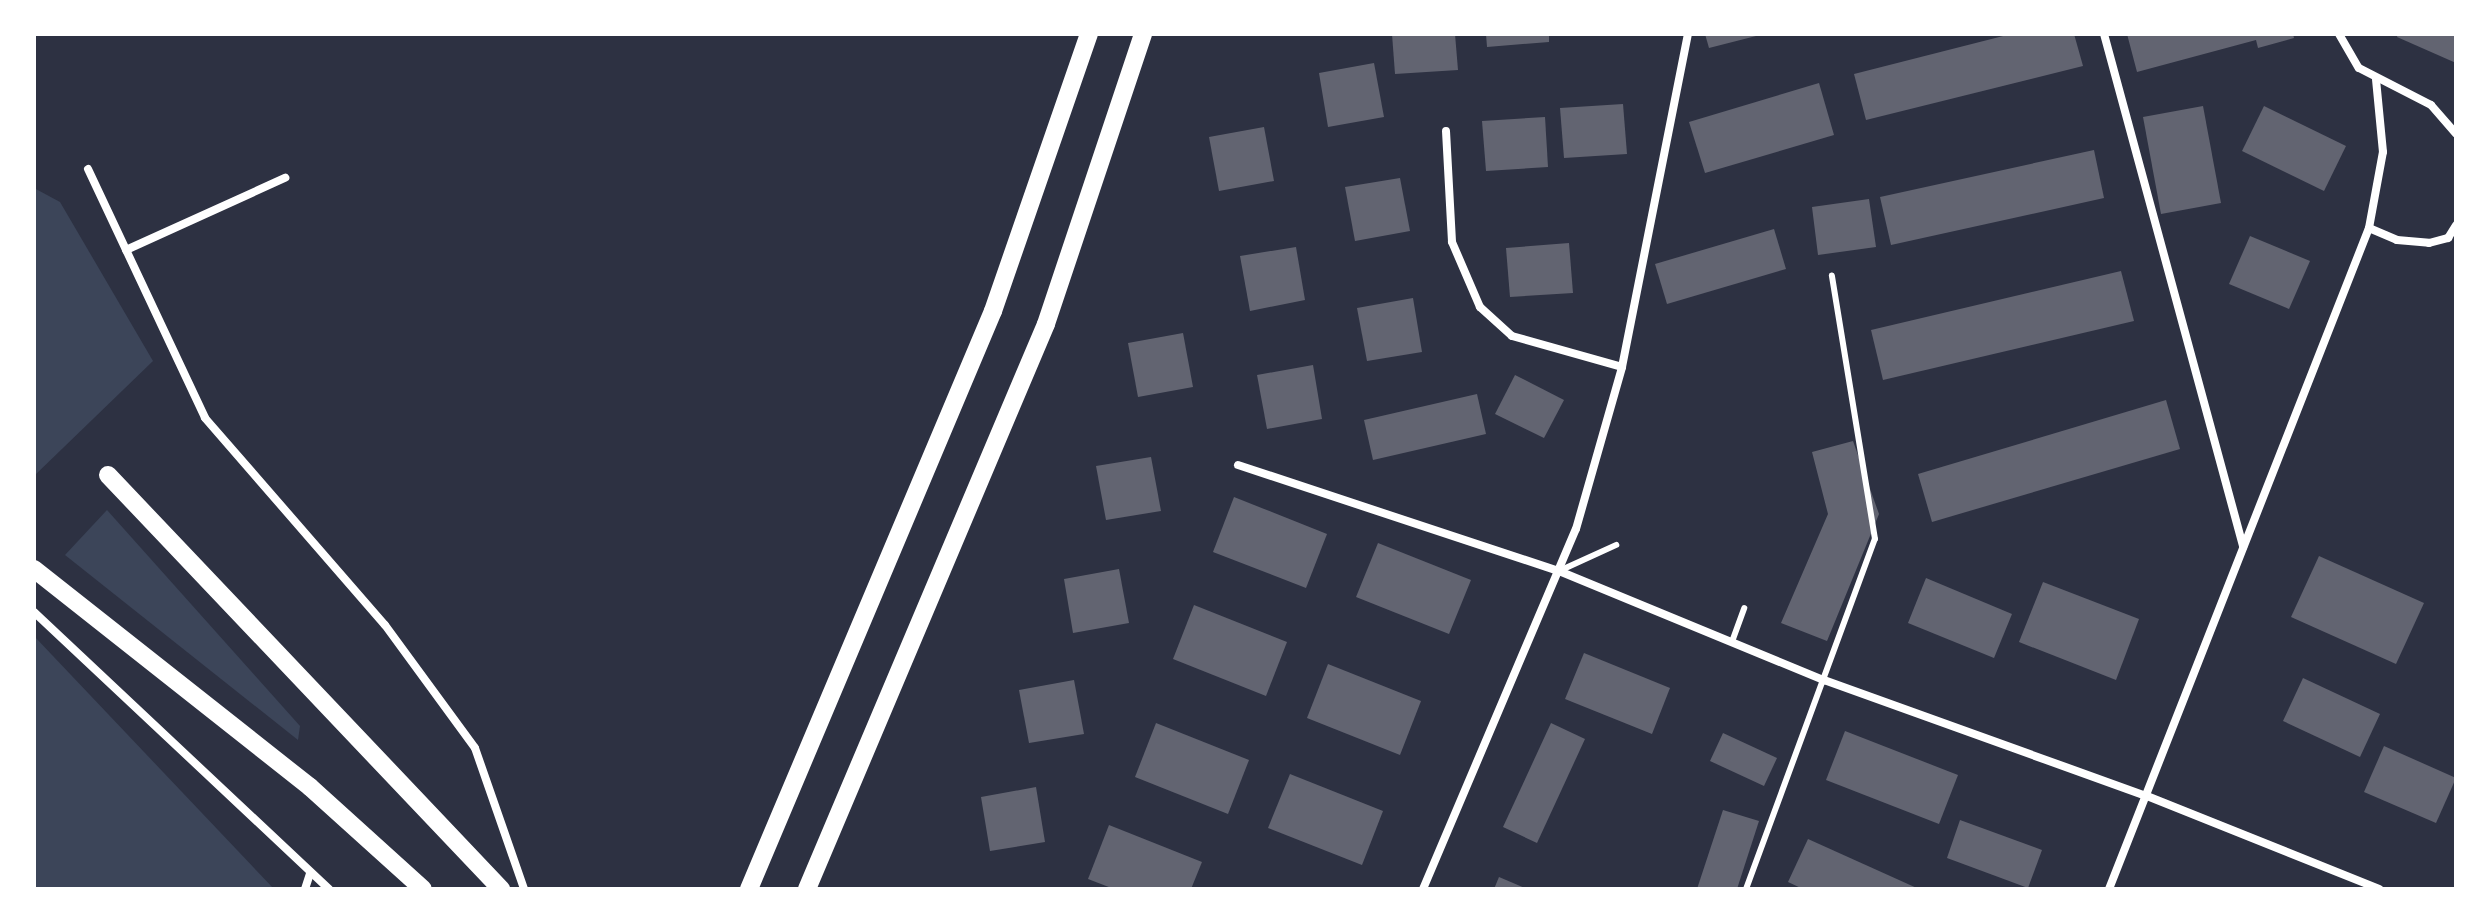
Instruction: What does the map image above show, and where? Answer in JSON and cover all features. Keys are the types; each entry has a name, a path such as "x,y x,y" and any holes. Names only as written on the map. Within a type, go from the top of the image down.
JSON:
{"main road":[{"path":"749,889 993,311 1089,34"},
{"path":"807,889 1046,324 1143,34"},
{"path":"108,475 501,889"},
{"path":"34,569 310,787 423,889"}],"street":[{"path":"1423,889 1576,529 1622,367 1688,34"},
{"path":"2104,34 2243,547"},
{"path":"2339,34 2359,68 2431,105 2456,134"},
{"path":"2109,889 2369,228 2383,152 2376,79"},
{"path":"1446,131 1452,242 1480,307 1512,336 1622,367"},
{"path":"88,169 205,418 385,625 475,748 524,889"},
{"path":"126,250 285,178"},
{"path":"2369,228 2397,240 2429,243 2448,238 2456,225"},
{"path":"1238,465 1559,571 1733,639 1824,680 2147,796 2379,889"},
{"path":"34,612 329,889"},
{"path":"305,889 310,874"}],"lane":[{"path":"1746,889 1875,539 1832,275"},
{"path":"1559,571 1616,545"},
{"path":"1733,639 1744,608"}],"shaded area":[{"path":"34,188 60,202 153,361 34,476"},
{"path":"107,510 300,726 298,740 65,555"},
{"path":"34,636 274,889 34,889"}],"building":[{"path":"1392,34 1455,34 1458,70 1395,74"},
{"path":"1486,34 1549,34 1549,42 1487,47"},
{"path":"1705,34 1760,34 1760,35 1709,48"},
{"path":"2011,34 2074,34 2083,66 1866,120 1854,74"},
{"path":"2127,34 2293,34 2294,38 2258,48 2256,40 2137,72"},
{"path":"2398,34 2456,34 2456,63 2397,37"},
{"path":"1374,63 1384,117 1328,127 1319,73"},
{"path":"1819,83 1834,135 1705,173 1689,122"},
{"path":"1623,104 1627,154 1564,158 1560,108"},
{"path":"2203,106 2221,203 2161,214 2143,117"},
{"path":"2264,106 2346,146 2324,191 2242,151"},
{"path":"1545,117 1548,167 1486,171 1482,121"},
{"path":"1264,127 1274,181 1219,191 1209,137"},
{"path":"2094,150 2104,198 1891,245 1880,197"},
{"path":"1400,178 1410,231 1355,241 1345,187"},
{"path":"1869,199 1876,247 1818,255 1812,207"},
{"path":"1774,229 1786,269 1667,304 1655,264"},
{"path":"2250,236 2310,261 2289,309 2229,284"},
{"path":"1569,243 1573,293 1510,297 1506,248"},
{"path":"1296,247 1305,300 1250,311 1240,256"},
{"path":"2121,271 2134,321 1883,380 1871,330"},
{"path":"1413,298 1422,352 1367,361 1357,308"},
{"path":"1183,333 1193,387 1138,397 1128,343"},
{"path":"1313,365 1322,419 1267,429 1257,375"},
{"path":"1515,375 1564,400 1544,438 1495,414"},
{"path":"1477,394 1486,434 1373,460 1364,420"},
{"path":"2166,400 2180,449 1932,522 1918,474"},
{"path":"1853,441 1879,514 1827,641 1781,623 1828,514 1812,452"},
{"path":"1151,457 1161,511 1106,520 1096,466"},
{"path":"1234,497 1327,534 1306,588 1213,552"},
{"path":"1378,543 1471,580 1449,634 1356,597"},
{"path":"2319,556 2424,603 2396,664 2291,617"},
{"path":"1119,569 1129,623 1073,633 1064,579"},
{"path":"1926,578 2012,614 1994,658 1908,623"},
{"path":"2043,582 2139,619 2116,680 2019,642"},
{"path":"1194,605 1287,642 1266,696 1173,659"},
{"path":"1584,653 1670,688 1652,734 1565,699"},
{"path":"1328,664 1421,701 1400,755 1307,718"},
{"path":"2303,678 2380,714 2360,757 2283,721"},
{"path":"1074,680 1084,734 1029,743 1019,690"},
{"path":"1156,723 1249,760 1228,814 1135,777"},
{"path":"1551,723 1585,739 1537,843 1503,827"},
{"path":"1845,731 1958,775 1939,824 1826,780"},
{"path":"1723,733 1777,758 1764,786 1710,761"},
{"path":"2384,746 2456,778 2436,823 2364,792"},
{"path":"1290,774 1383,811 1362,865 1268,828"},
{"path":"1036,787 1045,842 990,851 981,797"},
{"path":"1723,810 1759,821 1737,889 1697,889"},
{"path":"1960,820 2042,850 2028,888 1947,858"},
{"path":"1109,825 1202,862 1191,889 1114,889 1088,879"},
{"path":"1808,839 1919,889 1803,889 1788,882"},
{"path":"1499,877 1527,889 1494,889"}]}
